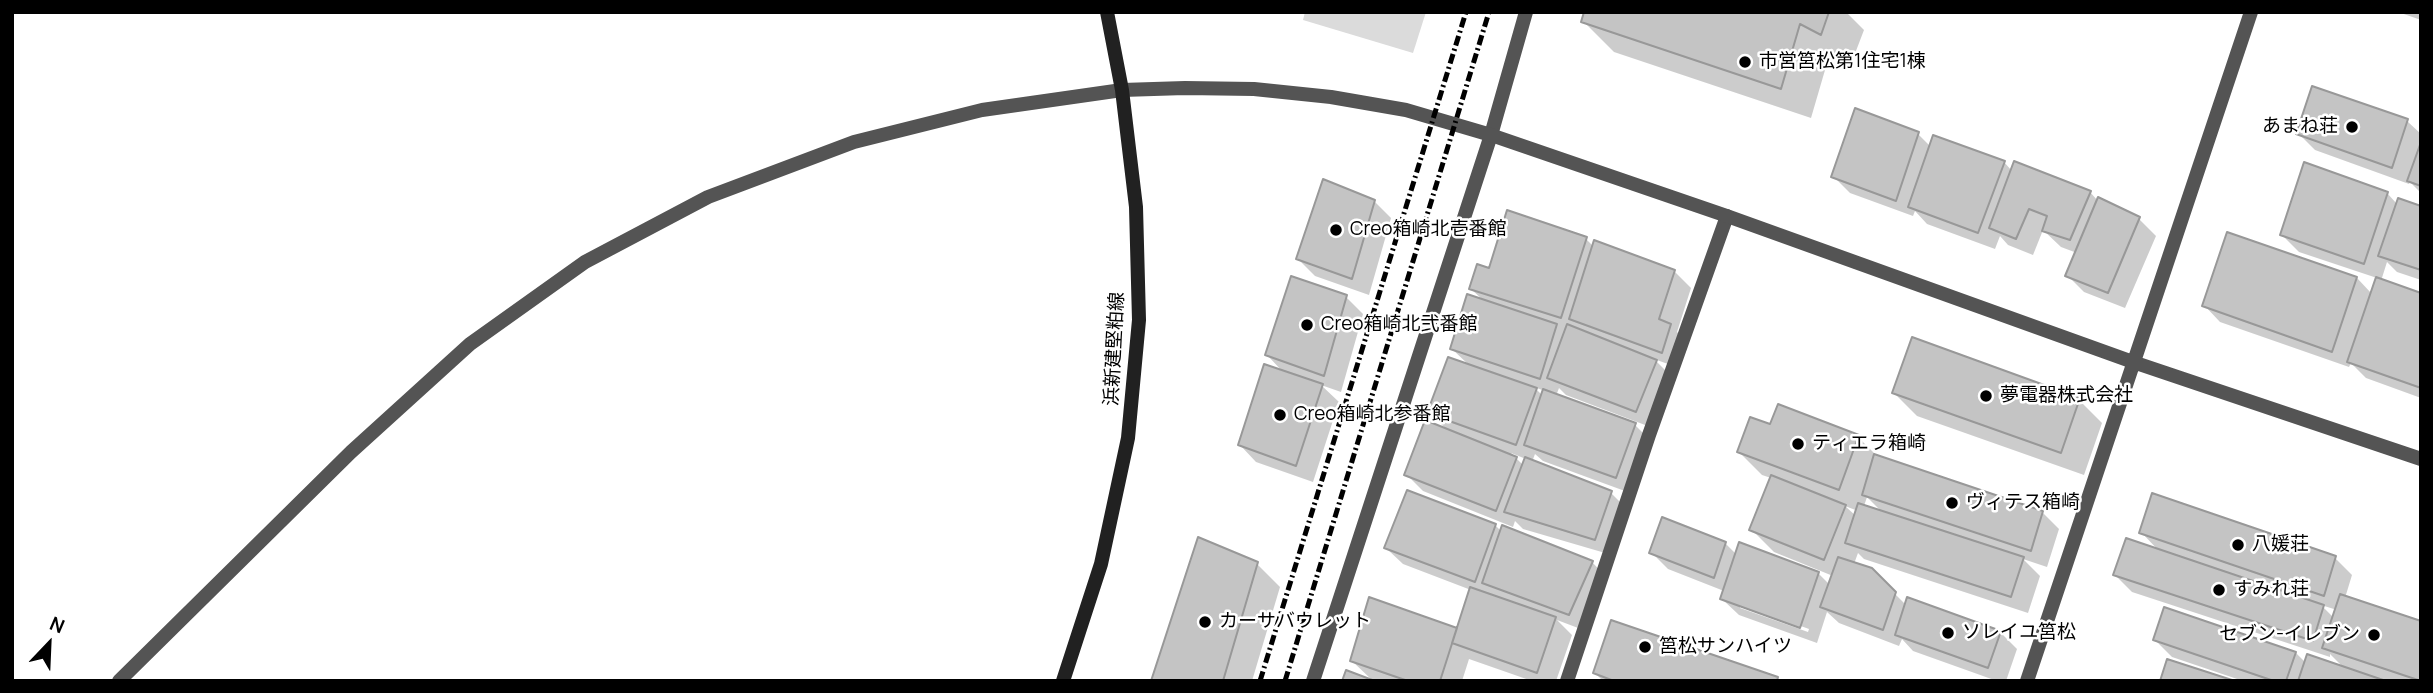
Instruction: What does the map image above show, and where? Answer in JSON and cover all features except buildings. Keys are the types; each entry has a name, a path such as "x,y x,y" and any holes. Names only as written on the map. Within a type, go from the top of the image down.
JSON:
{"main road":[{"name":"浜新建堅粕線","path":"1063,681 1101,564 1128,438 1139,320 1136,207 1122,90 1107,12"}],"street":[{"path":"1313,681 1491,135 1526,12"},
{"path":"2027,681 2251,12"},
{"path":"119,681 351,452 470,344 585,262 708,197 855,142 982,110 1122,90 1254,89 1331,97 1406,110 1491,135 1727,216 2133,362 2421,459"},
{"path":"1567,681 1649,435 1727,216"}],"shaded area":[{"path":"1305,12 1426,12 1413,53 1303,20"}],"railway":[{"path":"1260,681 1466,12"},
{"path":"1285,681 1489,12"}],"place":[{"name":"市営筥松第1住宅1棟","path":"1745,62"},
{"name":"あまね荘","path":"2352,127"},
{"name":"Creo箱崎北壱番館","path":"1336,230"},
{"name":"Creo箱崎北弐番館","path":"1307,325"},
{"name":"夢電器株式会社","path":"1986,396"},
{"name":"Creo箱崎北参番館","path":"1280,415"},
{"name":"ティエラ箱崎","path":"1798,444"},
{"name":"ヴィテス箱崎","path":"1952,503"},
{"name":"八媛荘","path":"2238,545"},
{"name":"すみれ荘","path":"2219,590"},
{"name":"カーサバウレット","path":"1205,622"},
{"name":"ソレイユ筥松","path":"1948,633"},
{"name":"セブン-イレブン","path":"2374,635"},
{"name":"筥松サンハイツ","path":"1645,647"}]}
